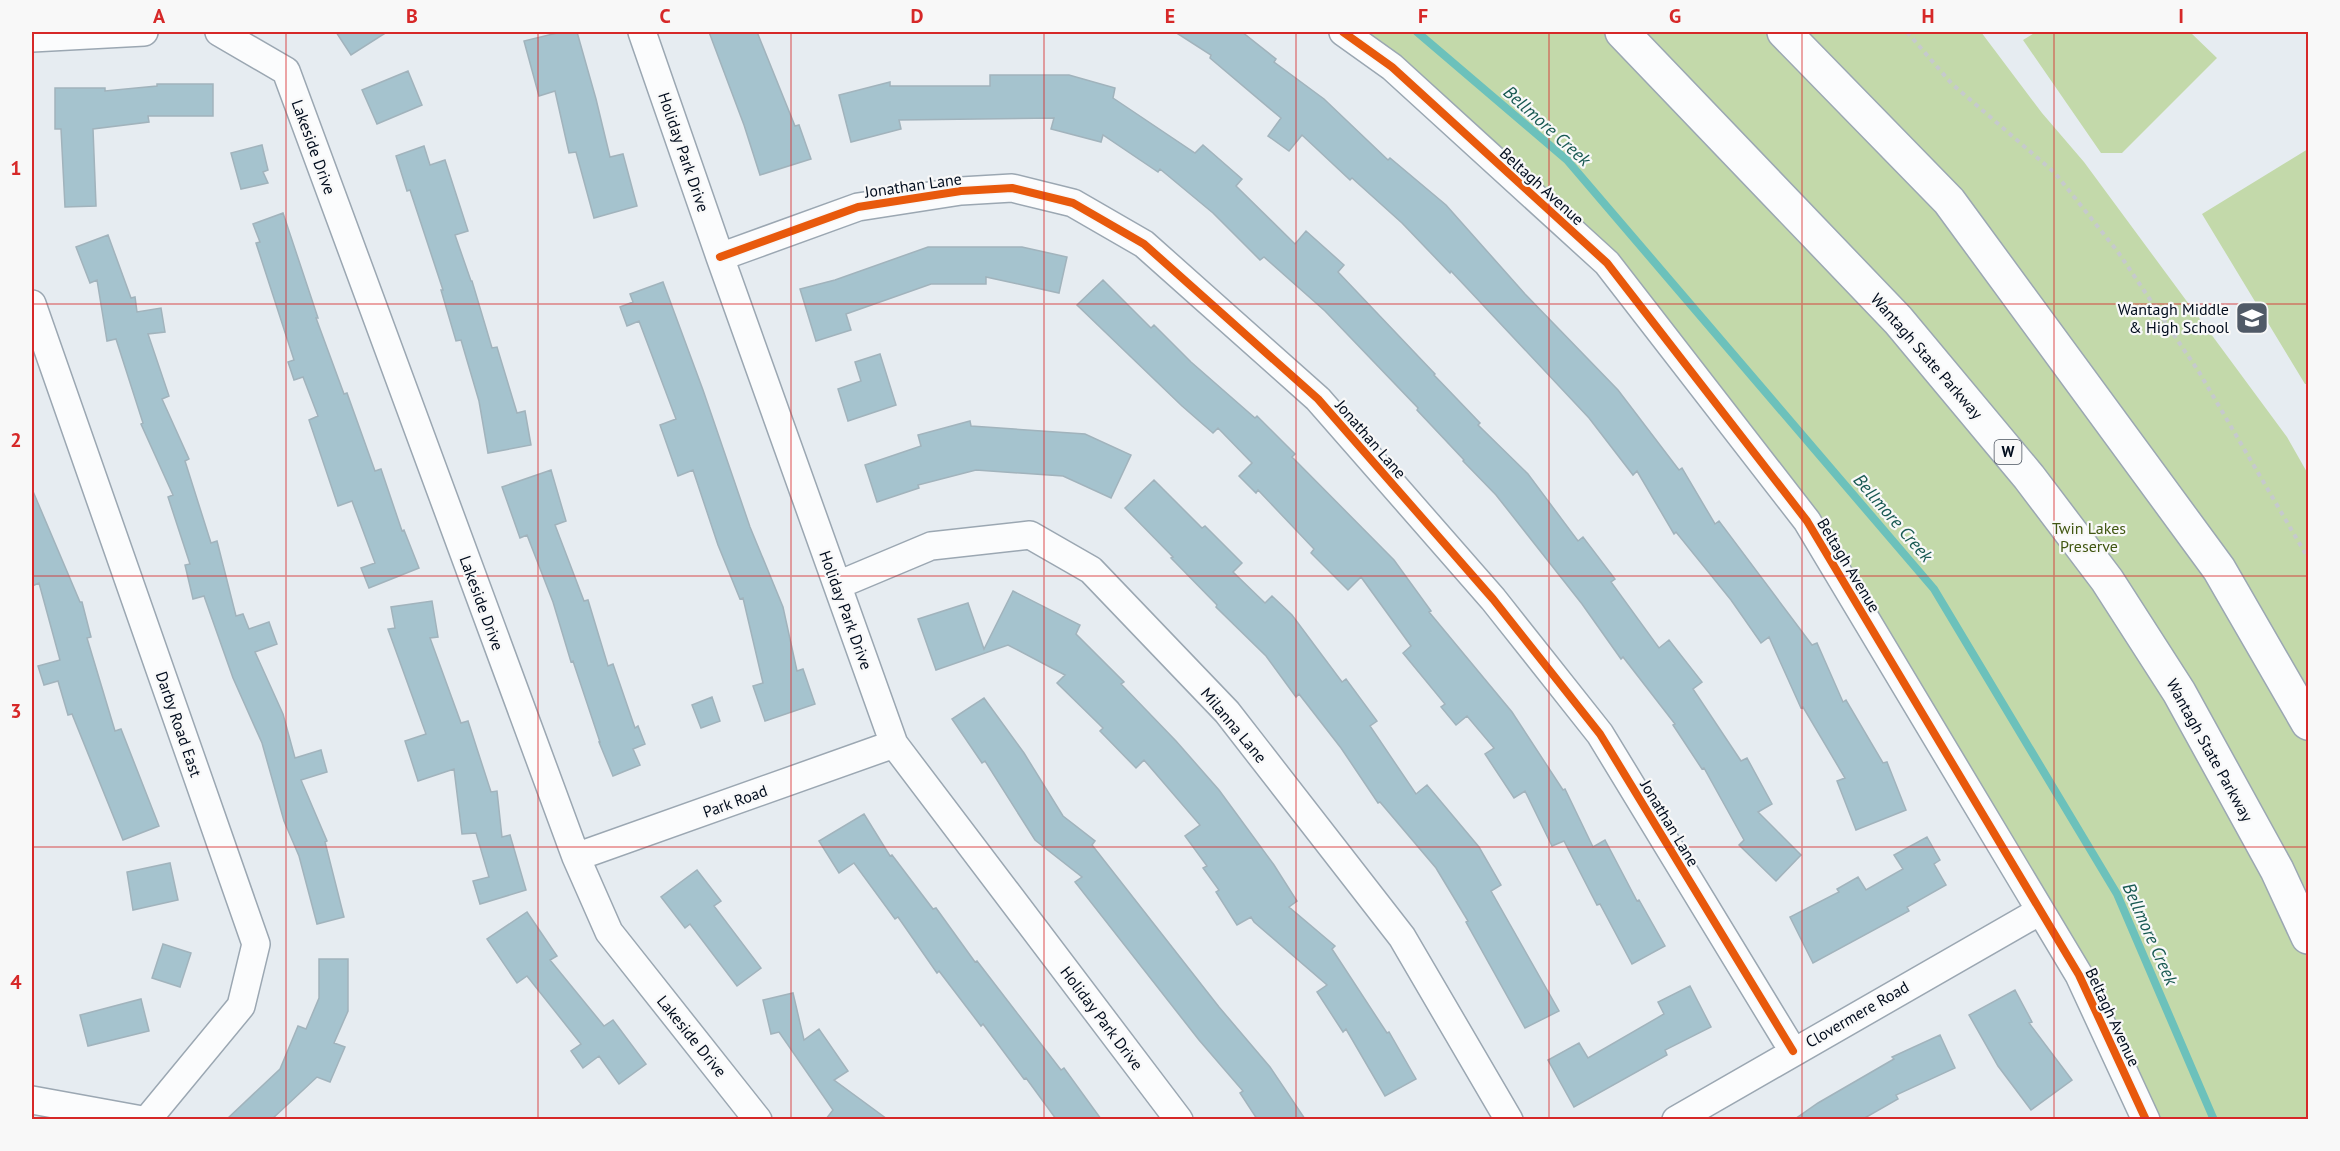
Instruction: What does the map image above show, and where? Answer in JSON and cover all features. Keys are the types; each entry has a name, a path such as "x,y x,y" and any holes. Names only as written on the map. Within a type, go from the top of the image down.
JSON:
{"highway":[{"name":"Wantagh State Parkway","path":"1622,32 1898,320 2028,477 2107,580 2179,692 2277,870 2308,937"},
{"path":"1784,32 1949,201 2219,569 2308,723"}],"street":[{"path":"32,38 144,32"},
{"name":"Lakeside Drive","path":"219,32 286,71 576,857 609,932 758,1119"},
{"name":"Holiday Park Drive","path":"642,32 894,744 1179,1119"},
{"name":"Beltagh Avenue","path":"1343,32 1392,67 1607,263 1807,521 2079,975 2146,1119"},
{"name":"Jonathan Lane","path":"720,257 858,207 961,191 1012,188 1073,203 1144,244 1318,399 1493,598 1600,734 1793,1051"},
{"name":"Darby Road East","path":"32,304 256,944 241,1006 147,1119"},
{"name":"Milanna Lane","path":"838,585 932,546 1030,535 1091,570 1227,712 1402,937 1509,1119"},
{"name":"Park Road","path":"576,857 894,744"},
{"name":"Clovermere Road","path":"1676,1119 2040,911"},
{"path":"32,1100 142,1119"}],"path":[{"path":"1907,32 1952,84 2055,173 2118,252 2199,372 2308,558"}],"green space":[{"name":"Twin Lakes Preserve","path":"1357,32 1981,32 2042,113 2084,162 2287,437 2308,474 2308,1119 2146,1119 1807,521 1607,263"},
{"path":"2036,32 2190,32 2217,58 2122,153 2101,153 2023,40"},
{"path":"2308,149 2308,384 2305,384 2202,214"}],"building":[{"path":"336,32 387,32 351,55"},
{"path":"561,32 577,32 610,157 623,154 637,206 594,218 576,152 569,153 555,91 539,96 524,41"},
{"path":"709,32 757,32 795,126 799,125 811,159 760,175"},
{"path":"1175,32 1242,32 1276,59 1274,62 1324,99 1388,160 1390,158 1446,205 1525,294 1618,390 1679,470 1682,468 1715,524 1719,521 1812,645 1817,643 1843,702 1846,700 1883,763 1887,762 1906,810 1856,830 1837,781 1845,778 1803,707 1801,708 1769,637 1761,643 1731,600 1676,532 1674,534 1637,471 1633,475 1589,418 1451,271 1450,273 1402,223 1352,178 1350,180 1302,135 1289,151 1268,136 1281,118 1210,58 1211,55"},
{"path":"408,71 422,105 377,124 362,90"},
{"path":"990,75 1069,75 1115,88 1113,98 1195,153 1203,145 1242,179 1236,186 1295,244 1306,231 1344,265 1338,272 1480,423 1478,425 1528,474 1578,541 1583,537 1615,579 1611,582 1659,648 1669,640 1702,682 1693,689 1741,761 1747,758 1772,804 1758,812 1801,855 1776,881 1739,845 1744,840 1704,768 1702,769 1673,725 1675,724 1623,657 1621,659 1582,604 1496,495 1417,410 1418,408 1325,311 1264,257 1260,260 1213,213 1160,169 1158,172 1103,135 1101,142 1051,129 1054,118 899,120 901,129 851,142 839,95 890,82 890,86 990,86"},
{"path":"157,84 213,84 213,116 148,116 149,122 93,129 96,206 65,207 61,129 55,129 55,88 105,88 105,91 157,86"},
{"path":"262,145 268,170 263,172 268,183 241,189 231,153"},
{"path":"424,146 430,165 445,160 468,231 455,235 472,281 492,348 497,347 517,413 525,411 531,445 488,453 479,401 461,340 456,341 441,290 443,290 410,190 407,191 396,156"},
{"path":"283,213 318,318 316,318 344,394 347,393 375,471 381,469 402,531 404,530 419,568 369,588 361,568 375,563 352,501 338,506 309,420 318,416 303,377 294,380 288,362 294,360 256,243 260,242 253,224"},
{"path":"108,235 131,298 135,297 137,312 161,308 165,332 148,334 169,396 162,399 189,459 185,461 211,543 217,541 236,616 243,614 249,629 269,622 277,644 255,652 283,714 295,758 321,750 327,772 301,780 327,841 325,842 344,917 317,924 299,856 284,821 262,743 233,678 204,596 193,599 185,565 190,564 168,497 173,495 141,424 143,423 116,339 107,341 97,280 90,283 76,247"},
{"path":"928,247 1022,247 1067,257 1059,293 986,277 986,284 931,284 846,314 851,330 816,341 800,289 835,280"},
{"path":"1103,280 1151,328 1154,325 1191,362 1255,418 1257,416 1295,454 1292,457 1394,560 1431,611 1429,612 1512,712 1563,790 1565,789 1593,847 1605,840 1637,901 1639,900 1665,946 1632,964 1600,904 1597,905 1564,841 1552,846 1525,791 1514,798 1485,754 1494,748 1467,716 1456,725 1441,707 1445,704 1403,653 1411,646 1361,577 1348,590 1311,553 1314,549 1258,490 1256,493 1239,476 1252,463 1218,428 1213,433 1182,406 1077,305"},
{"path":"663,282 750,527 783,607 797,671 803,669 815,704 765,721 753,686 763,683 743,598 740,599 718,545 693,470 678,476 660,425 676,419 639,321 627,326 620,307 633,302 630,294"},
{"path":"880,354 896,405 848,421 838,389 861,381 855,362"},
{"path":"970,421 971,426 1085,434 1131,455 1111,498 1063,476 976,470 918,485 919,488 877,502 865,465 921,446 918,435"},
{"path":"551,470 566,521 555,525 584,601 588,600 608,666 613,664 635,728 638,726 645,744 633,749 640,765 613,776 599,742 573,661 571,662 553,602 527,535 520,538 502,487"},
{"path":"1154,480 1202,528 1205,526 1242,563 1233,572 1265,603 1272,596 1292,615 1342,682 1346,679 1377,721 1370,726 1416,794 1427,785 1479,847 1501,885 1491,891 1559,1011 1525,1028 1466,922 1468,921 1436,868 1380,802 1378,803 1341,748 1299,694 1296,697 1266,656 1216,607 1217,605 1171,558 1173,557 1125,508"},
{"path":"32,489 80,602 82,602 91,637 87,638 115,731 121,729 159,826 123,840 72,714 68,715 58,681 44,685 38,666 60,660 39,583 32,586"},
{"path":"1013,591 1080,625 1076,634 1124,682 1121,684 1219,790 1274,865 1297,901 1289,907 1335,946 1332,949 1387,1033 1389,1032 1416,1079 1385,1096 1346,1029 1343,1032 1317,992 1327,985 1251,917 1237,925 1216,892 1219,890 1203,868 1207,866 1185,836 1200,825 1144,760 1136,768 1100,731 1103,728 1057,683 1065,675 1008,645 936,670 918,619 968,603 984,649"},
{"path":"432,601 438,637 430,638 461,723 468,721 491,792 497,791 502,837 510,835 526,890 480,904 473,881 489,877 476,833 462,834 454,769 418,781 405,741 426,734 388,629 395,628 391,607"},
{"path":"712,697 720,721 701,728 692,705"},
{"path":"984,698 1024,753 1063,816 1095,841 1092,845 1219,1007 1270,1067 1305,1119 1257,1119 1240,1093 1243,1091 1199,1040 1075,882 1082,877 1035,840 985,761 982,763 952,719"},
{"path":"864,814 890,856 892,855 933,909 936,908 975,962 977,961 1061,1070 1064,1068 1101,1119 1056,1119 983,1024 981,1026 939,971 937,973 898,917 895,919 854,863 839,873 819,841"},
{"path":"1927,837 1940,860 1934,864 1946,885 1907,907 1909,911 1813,963 1790,917 1839,892 1837,889 1858,877 1866,890 1903,869 1894,855"},
{"path":"170,863 178,900 133,910 127,872"},
{"path":"697,870 721,901 714,906 761,968 737,986 690,924 685,928 661,897"},
{"path":"527,912 557,956 550,960 604,1026 613,1020 646,1064 619,1084 599,1056 583,1068 571,1051 581,1044 527,976 517,983 487,939"},
{"path":"163,944 191,953 180,987 152,978"},
{"path":"319,959 348,959 348,1011 334,1043 345,1047 330,1082 317,1077 272,1119 227,1119 280,1069 298,1026 306,1029 319,998"},
{"path":"1690,986 1711,1027 1665,1050 1667,1055 1574,1107 1548,1060 1579,1043 1588,1058 1664,1014 1658,1002"},
{"path":"2015,990 2032,1022 2029,1023 2072,1080 2031,1110 1998,1066 1969,1015"},
{"path":"793,993 804,1040 819,1029 848,1071 834,1080 887,1119 826,1119 833,1110 779,1032 771,1034 763,1000"},
{"path":"141,999 149,1031 88,1046 80,1015"},
{"path":"1940,1035 1955,1068 1896,1095 1898,1099 1863,1119 1795,1119 1894,1059 1892,1057"}],"waterway":[{"name":"Bellmore Creek","path":"1417,32 1567,160 1934,589 2117,894 2214,1120"}],"cycle path":[{"path":"1343,32 1392,67 1607,263 1807,521 2079,975 2146,1120"},
{"path":"720,257 858,207 961,191 1012,188 1073,203 1144,244 1318,399 1493,599 1600,734 1793,1051"}],"place":[{"name":"Wantagh Middle & High School","path":"2252,318"}]}
